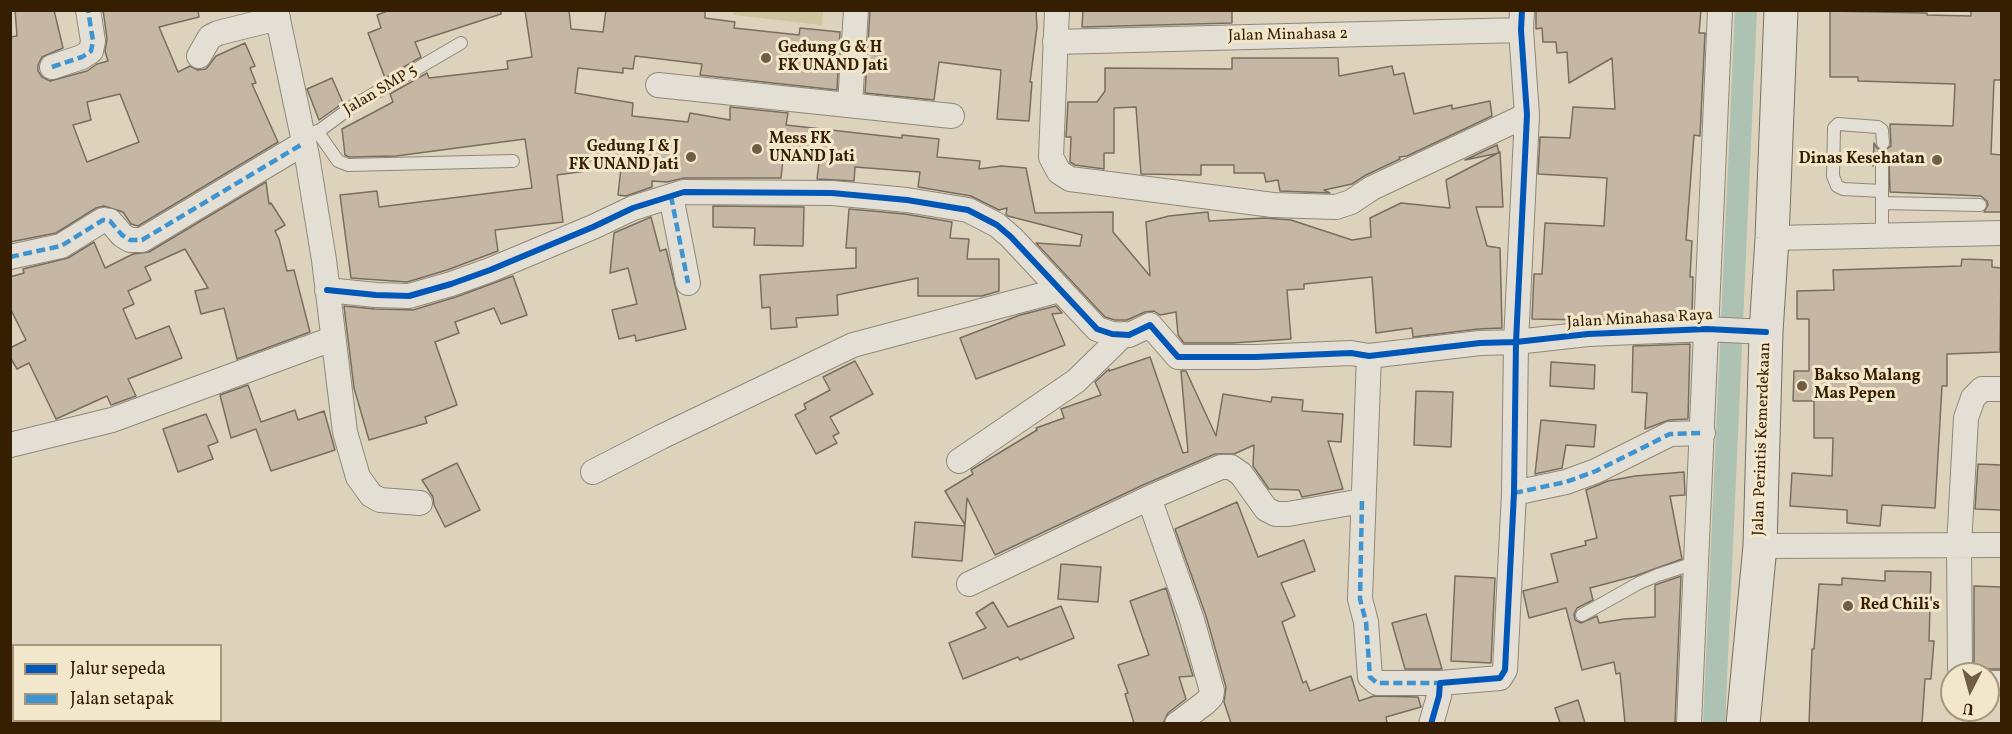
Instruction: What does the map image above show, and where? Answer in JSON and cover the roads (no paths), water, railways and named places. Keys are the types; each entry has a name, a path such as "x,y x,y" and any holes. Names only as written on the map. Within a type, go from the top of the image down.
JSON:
{"main road":[{"name":"Jalan Perintis Kemerdekaan","path":"1743,723 1760,546 1759,332 1772,238 1781,10"}],"street":[{"path":"52,67 82,57 91,51 92,30 88,10"},
{"path":"850,104 856,10"},
{"path":"1057,10 1052,156 1059,172 1070,178 1272,205 1336,207 1351,202 1372,188 1527,115"},
{"path":"1689,723 1703,434 1711,329 1720,10"},
{"path":"198,56 210,37 277,14 311,137 332,339 345,432 358,477 371,495 380,500 420,504"},
{"path":"1369,356 1360,599 1366,622 1370,677 1377,683 1440,683 1500,678 1503,674 1506,656 1514,493 1516,342 1527,115 1522,20"},
{"name":"Jalan Minahasa 2","path":"1055,42 1522,20"},
{"path":"658,85 952,116"},
{"path":"10,257 61,246 104,220 110,221 122,235 130,240 142,240 311,137"},
{"path":"327,290 376,296 409,296 451,284 562,240 633,208 684,192 832,193 907,200 968,210 997,225 1097,329 1112,334 1124,334"},
{"path":"671,196 688,283"},
{"path":"1772,238 2001,233"},
{"path":"593,472 853,345 1060,290"},
{"name":"Jalan Minahasa Raya","path":"1124,334 1133,334 1150,325 1178,357 1256,357 1351,353 1369,356 1480,343 1516,342 1588,334 1711,329 1759,332"},
{"path":"959,461 1076,381 1124,334"},
{"path":"10,445 112,420 332,339"},
{"path":"1960,662 1959,546 1968,409 1973,398 1982,389 2001,389"},
{"path":"1514,493 1566,482 1596,471 1670,434 1703,434"},
{"path":"969,584 1149,498 1221,467 1231,467 1241,474 1266,509 1276,514 1362,501"},
{"path":"1149,498 1192,620 1212,691 1211,697 1205,703 1177,723"},
{"path":"1760,546 2001,545"},
{"path":"1431,723 1439,696 1440,683"}],"lane":[{"name":"Jalan SMP 5","path":"311,137 353,106 461,43"},
{"path":"1883,143 1882,130 1878,127 1839,124 1834,128 1833,177 1837,186 1882,197 1980,205"},
{"path":"311,137 338,161 348,165 513,161"},
{"path":"1882,166 1882,236"},
{"path":"1582,615 1639,583 1698,562"}],"waterway":[{"path":"1714,724 1746,10"}],"place":[{"name":"Gedung G & H FK UNAND Jati","path":"766,58"},
{"name":"Mess FK UNAND Jati","path":"757,149"},
{"name":"Gedung I & J FK UNAND Jati","path":"691,157"},
{"name":"Dinas Kesehatan","path":"1937,160"},
{"name":"Bakso Malang Mas Pepen","path":"1802,386"},
{"name":"Red Chili's","path":"1848,606"}]}
